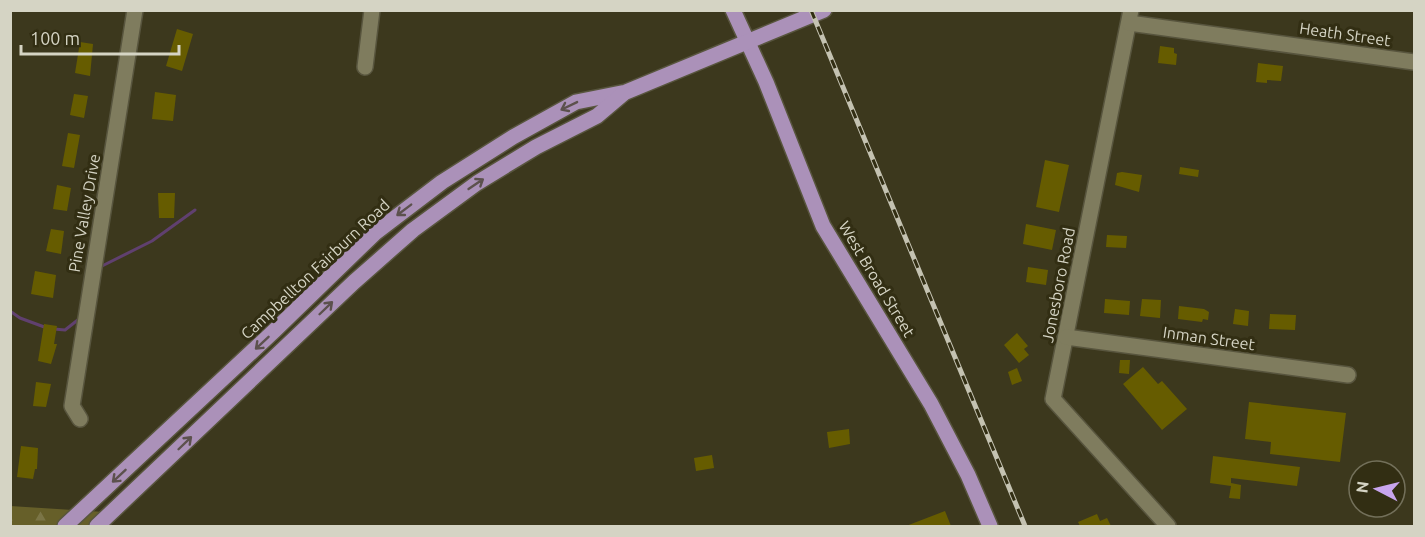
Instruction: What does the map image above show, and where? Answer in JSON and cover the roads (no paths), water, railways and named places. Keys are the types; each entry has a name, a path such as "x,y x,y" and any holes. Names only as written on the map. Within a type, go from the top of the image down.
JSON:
{"main road":[{"name":"West Broad Street","path":"733,10 749,42 823,226 931,404 968,476 990,526"},
{"name":"Campbellton Fairburn Road","path":"65,526 266,339 375,233 477,159 576,102 626,92 824,10"},
{"name":"Campbellton Fairburn Road","path":"97,526 354,282 413,230 477,183 536,147 597,116 626,92"}],"street":[{"name":"Pine Valley Drive","path":"80,419 72,406 135,10"},
{"path":"365,67 372,10"},
{"name":"Heath Street","path":"1130,16 1414,62"},
{"name":"Jonesboro Road","path":"1130,16 1053,399 1168,526"},
{"name":"Inman Street","path":"1066,338 1348,375"},
{"path":"110,526 117,507"}],"waterway":[{"path":"100,267 152,241 195,210"},
{"path":"10,311 20,318 47,328"},
{"path":"54,329 65,330 79,319"}],"railway":[{"path":"811,10 1025,526"}]}
